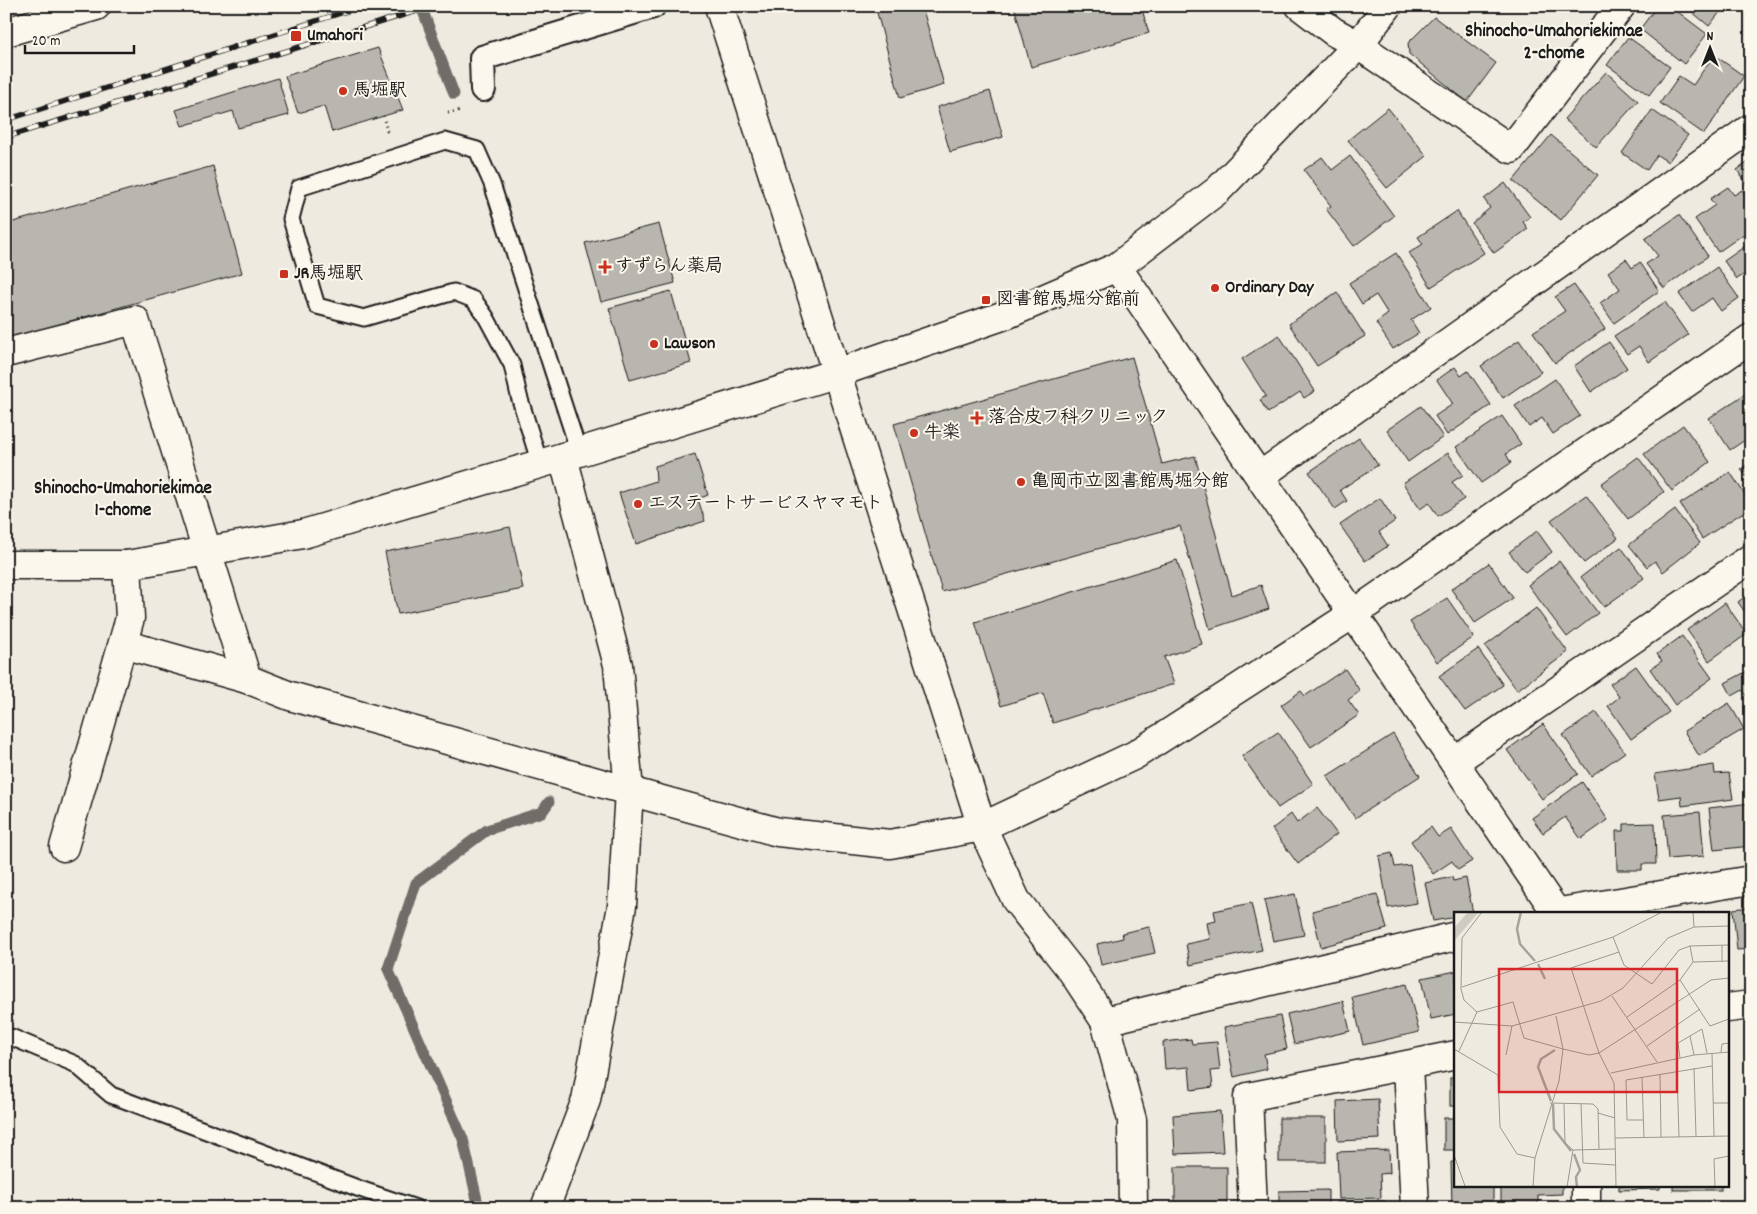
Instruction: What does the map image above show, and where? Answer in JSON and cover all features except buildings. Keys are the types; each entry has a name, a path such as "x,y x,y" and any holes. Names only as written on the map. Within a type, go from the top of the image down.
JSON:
{"street":[{"path":"6,32 96,6"},
{"path":"484,89 482,58 653,6"},
{"path":"719,6 982,827 1016,900 1072,971 1105,1021 1132,1120 1133,1208"},
{"path":"1300,6 1334,32 1358,44 1511,149 1621,6"},
{"path":"6,565 127,565 303,534 561,458 837,372 1008,314 1117,267 1218,190 1358,44 1388,6"},
{"path":"1260,476 1751,128"},
{"path":"1117,267 1555,912 1751,880"},
{"path":"6,353 135,320 209,551 247,679"},
{"path":"123,644 247,679 290,696 778,832 890,844 982,827 1135,755 1353,614 1751,338"},
{"path":"546,1208 586,1100 622,906 629,791 618,665 561,458"},
{"path":"1454,762 1751,558"},
{"path":"64,847 130,618 127,565"},
{"path":"1105,1021 1454,936"},
{"path":"1730,1008 1751,1005"},
{"path":"1253,1208 1248,1097 1454,1055"},
{"path":"1408,1065 1415,1208"},
{"path":"1586,1186 1586,1208"}],"lane":[{"path":"445,141 477,150 492,184 561,458 519,396 512,365 486,317 474,300 454,292 364,318 317,306 291,219 299,188 445,141"},
{"path":"6,1039 11,1037 75,1064 111,1095 360,1189 416,1208"}],"waterway":[{"path":"421,6 454,94"},
{"path":"479,1208 463,1139 388,969 416,883 487,830 542,812 549,802"}],"railway":[{"path":"6,120 363,6"},
{"path":"6,137 433,6"}],"place":[{"name":"Umahori","path":"296,36"},
{"name":"馬堀駅","path":"343,91"},
{"name":"すずらん薬局","path":"605,267"},
{"name":"JR馬堀駅","path":"284,274"},
{"name":"Ordinary Day","path":"1215,288"},
{"name":"図書館馬堀分館前","path":"986,300"},
{"name":"Lawson","path":"654,344"},
{"name":"落合皮フ科クリニック","path":"977,418"},
{"name":"牛楽","path":"914,433"},
{"name":"亀岡市立図書館馬堀分館","path":"1021,482"},
{"name":"エステートサービスヤマモト","path":"638,504"}],"district":[{"name":"Shinocho-Umahoriekimae 2-chome","path":"1554,43"},
{"name":"Shinocho-Umahoriekimae 1-chome","path":"123,500"}]}
